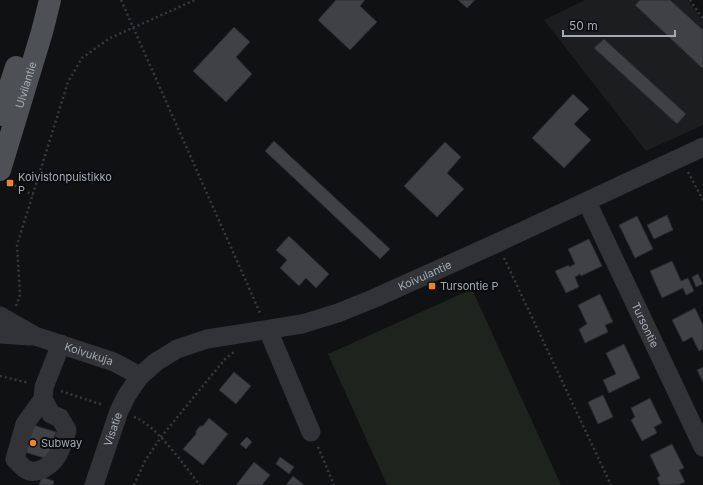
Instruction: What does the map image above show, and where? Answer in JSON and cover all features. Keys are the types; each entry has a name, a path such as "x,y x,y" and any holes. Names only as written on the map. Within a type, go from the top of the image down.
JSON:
{"main road":[{"name":"Ulvilantie","path":"0,115 29,27 40,0"},
{"name":"Ulvilantie","path":"5,176 50,0"}],"street":[{"name":"Koivulantie","path":"140,376 156,362 177,349 207,339 302,324 338,313 375,298 497,244 703,147"},
{"name":"Tursontie","path":"587,202 703,447"},
{"name":"Koivukuja","path":"3,324 114,362 140,376"},
{"path":"268,330 311,432"},
{"path":"43,399 44,387 61,344"},
{"name":"Visatie","path":"100,484 120,411 127,395 140,376"}],"path":[{"path":"121,0 268,330"},
{"path":"3,324 20,295 17,245 68,82 82,58 110,38 195,0"},
{"path":"690,0 703,19"},
{"path":"5,176 33,195"},
{"path":"497,244 611,485"},
{"path":"134,485 145,461 160,437 225,359 237,350"},
{"path":"311,432 334,485"}],"shaded area":[{"path":"585,0 688,0 703,22 703,125 646,151 544,20"},
{"path":"472,289 561,485 387,485 328,354"}],"building":[{"path":"336,0 365,0 360,6 377,22 350,50 318,20"},
{"path":"458,0 475,0 467,8"},
{"path":"640,0 670,0 703,30 703,69 635,5"},
{"path":"234,27 250,42 236,57 252,74 226,102 193,71"},
{"path":"604,39 686,114 677,124 594,48"},
{"path":"573,94 589,109 574,124 591,140 564,168 532,138"},
{"path":"274,141 390,249 380,259 265,151"},
{"path":"445,142 461,157 447,173 464,189 437,217 404,186"},
{"path":"667,215 673,230 654,239 647,225"},
{"path":"637,216 653,249 635,258 619,225"},
{"path":"289,236 329,274 316,288 306,278 299,286 280,268 287,260 276,250"},
{"path":"589,239 602,266 581,276 580,274 575,277 579,287 566,293 555,271 575,264 568,249"},
{"path":"672,261 681,281 688,278 694,291 686,295 683,288 662,298 650,271"},
{"path":"698,274 703,284 696,287 692,277"},
{"path":"600,294 613,322 605,325 608,332 585,343 579,329 587,324 578,305"},
{"path":"695,308 703,325 703,349 699,351 692,337 683,342 672,320"},
{"path":"624,344 640,378 609,393 603,380 616,374 606,353"},
{"path":"703,367 703,382 697,370"},
{"path":"234,372 251,386 236,404 219,390"},
{"path":"603,395 613,417 598,424 588,402"},
{"path":"650,398 662,423 654,427 657,433 642,441 631,420 635,417 631,408"},
{"path":"209,418 228,434 203,465 183,449 196,434 196,431 200,426 203,426"},
{"path":"30,424 56,432 48,459 21,451"},
{"path":"247,437 252,442 246,449 240,444"},
{"path":"672,444 684,468 679,470 685,482 678,485 660,485 657,478 660,476 650,455"},
{"path":"280,457 294,467 289,474 276,464"},
{"path":"254,462 270,475 262,485 236,485"},
{"path":"293,476 304,485 286,485"},
{"path":"42,477 54,481 53,485 39,485"}],"place":[{"name":"Koivistonpuistikko P","path":"10,183"},
{"name":"Tursontie P","path":"432,286"},
{"name":"Subway","path":"33,443"}]}
